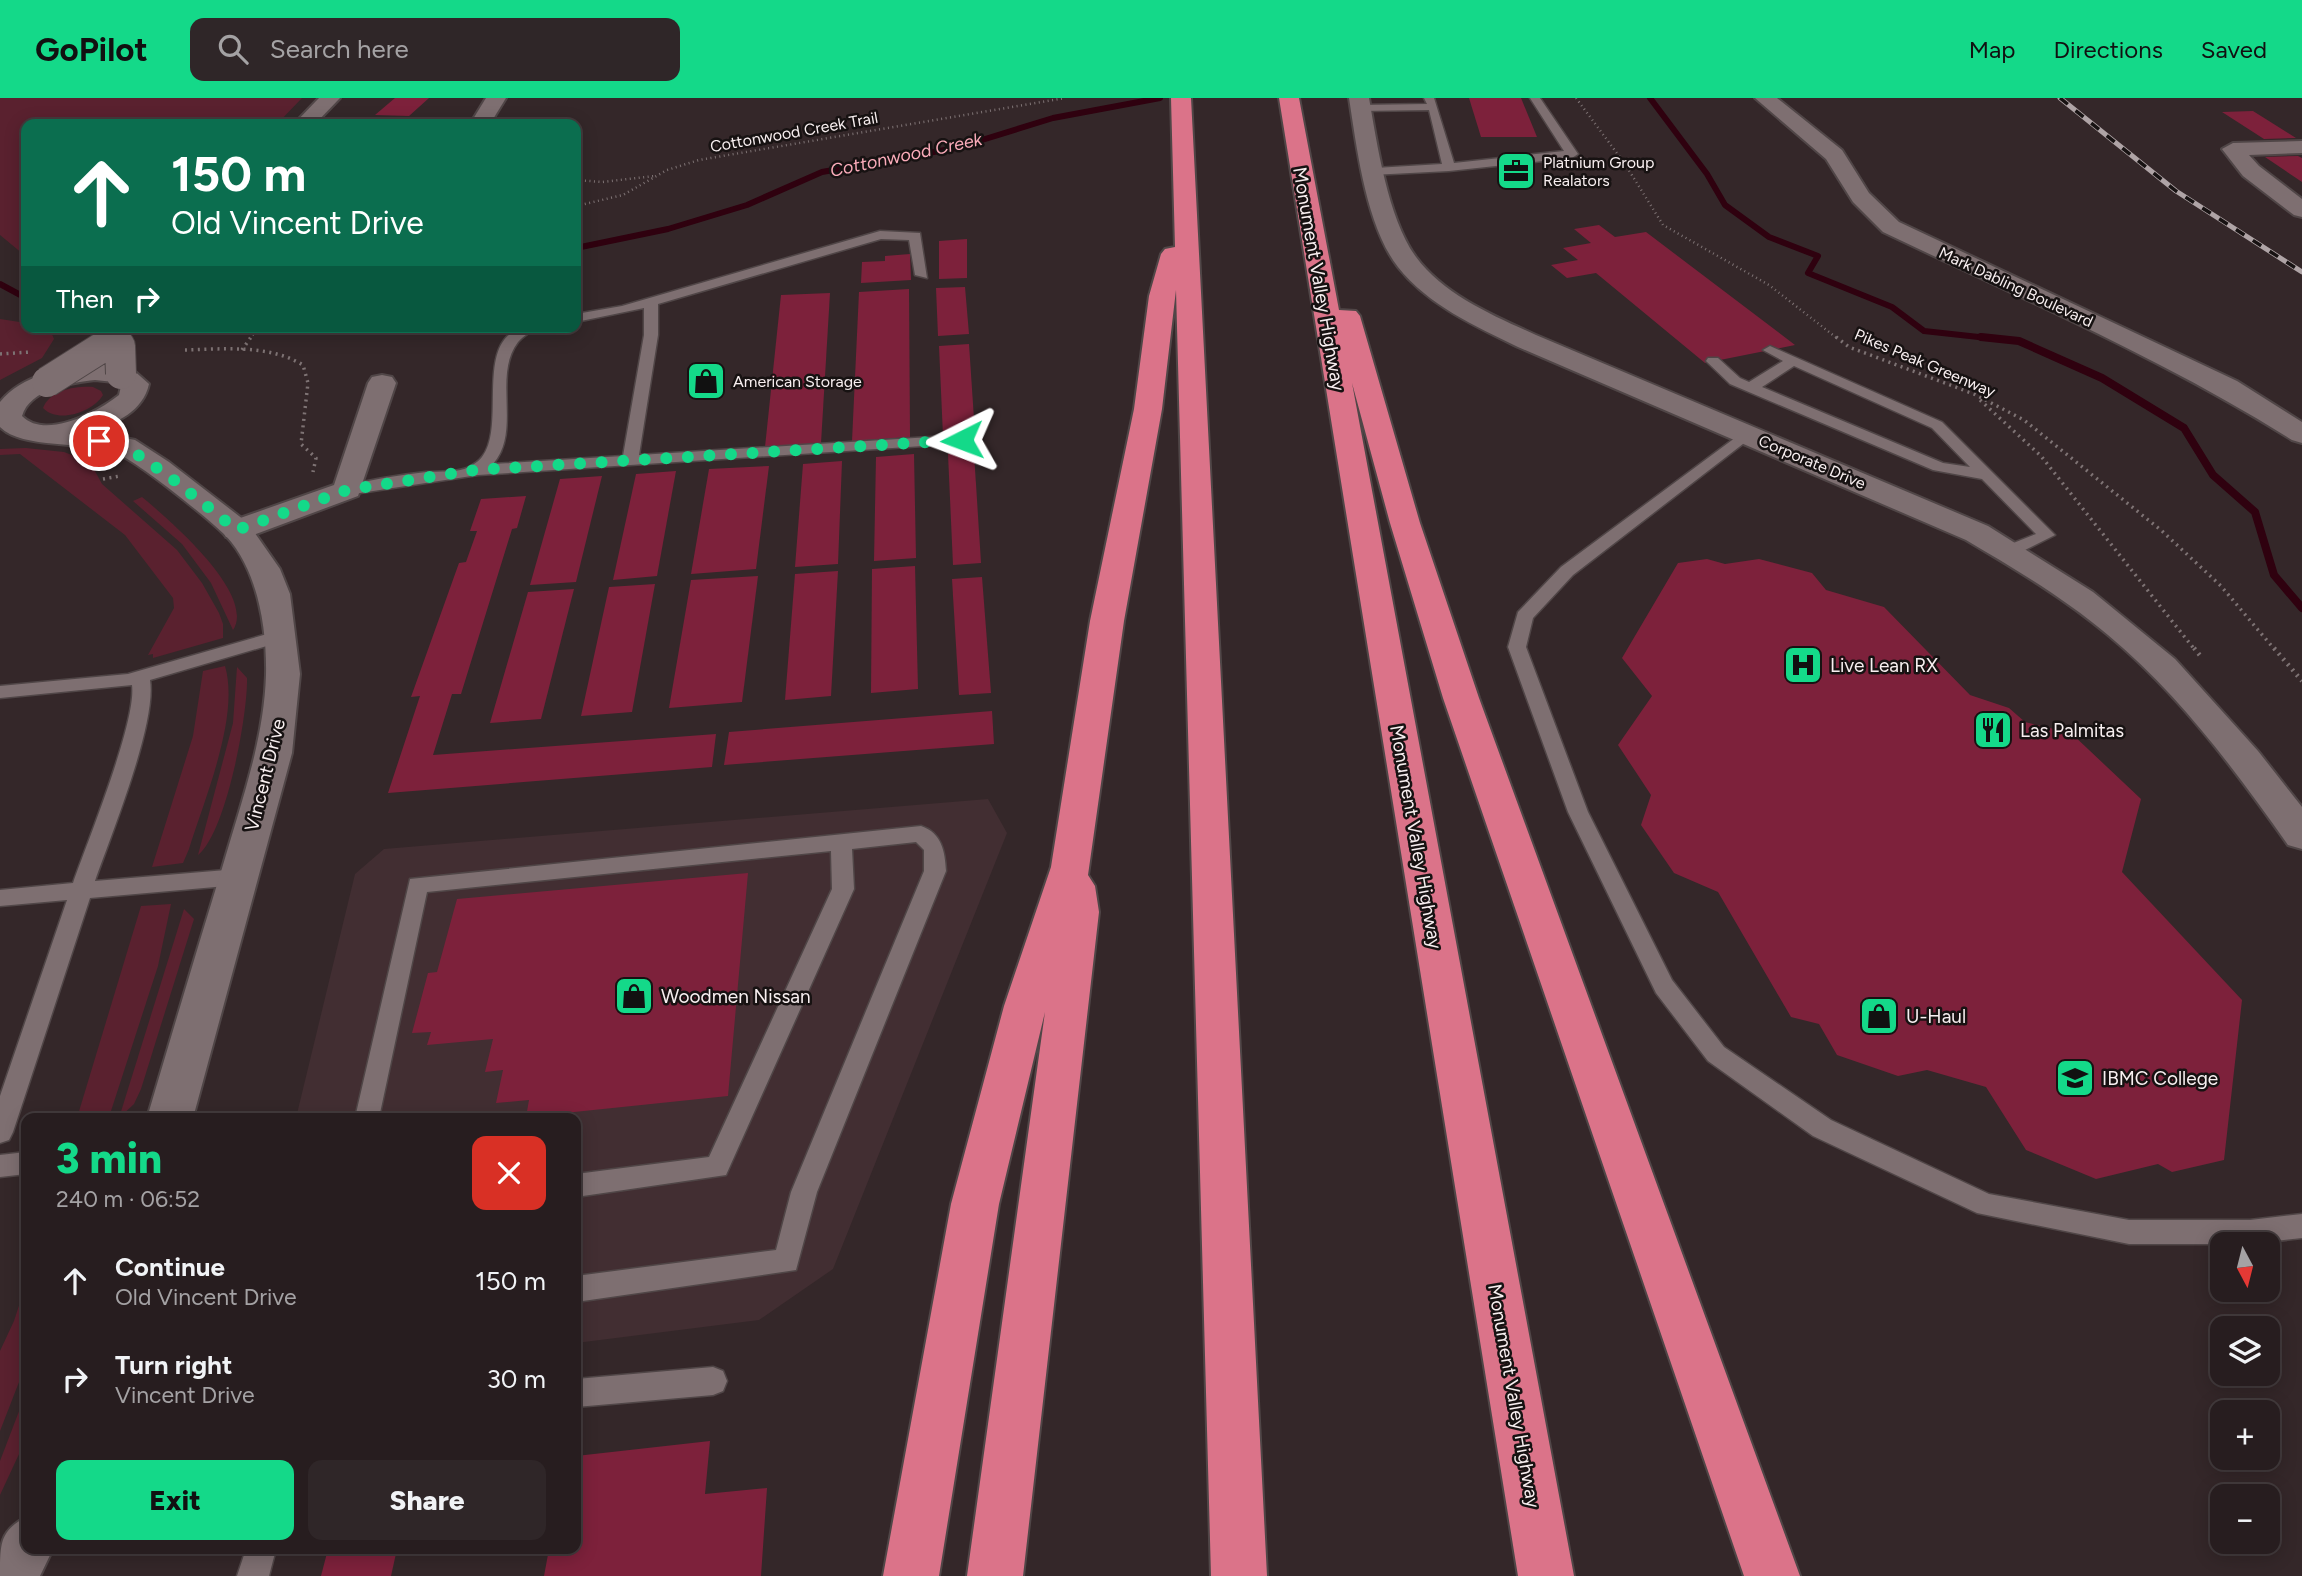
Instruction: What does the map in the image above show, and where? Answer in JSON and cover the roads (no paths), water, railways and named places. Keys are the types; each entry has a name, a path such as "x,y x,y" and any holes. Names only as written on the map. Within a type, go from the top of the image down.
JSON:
{"highway":[{"path":"1181,98 1239,1576"},
{"name":"Monument Valley Highway","path":"1289,103 1546,1576"},
{"path":"1305,202 1344,303 1405,523 1461,698 1772,1576"},
{"path":"911,1576 975,1204 1025,1006 1072,867 1107,621 1148,409 1162,296 1184,212"},
{"path":"995,1576 1079,912 1072,867"}],"street":[{"path":"309,119 330,98"},
{"path":"483,119 496,98"},
{"name":"Mark Dabling Boulevard","path":"1765,98 1834,155 1861,197 1891,227 1911,239 2227,387 2300,432"},
{"name":"Corporate Drive","path":"1359,103 1391,230 1405,260 1429,285 1464,310 1527,341 1977,533 2092,606 2139,644 2243,755 2302,835"},
{"path":"2302,147 2233,149 2251,171 2302,209"},
{"path":"44,432 10,423 6,407 119,333 118,358 121,374"},
{"path":"0,436 44,432 91,423 124,406 132,398 135,384 121,374 95,372 47,382"},
{"path":"237,530 347,490 382,383"},
{"path":"124,406 125,446"},
{"name":"Vincent Drive","path":"44,432 125,446 170,477 237,530 264,569 274,594 281,636 283,674 278,728 267,780 171,1113"},
{"path":"10,1576 21,1554"}],"lane":[{"path":"1375,172 1572,154 1535,98"},
{"path":"1359,103 1431,103 1448,167"},
{"path":"581,317 651,303 880,235 915,236 922,275"},
{"path":"630,460 651,335 651,303"},
{"path":"475,470 492,456 505,347 515,333"},
{"path":"1770,350 1791,362 1937,425 2047,535 2007,552"},
{"path":"1713,361 1735,381 1939,467 1988,475"},
{"path":"1751,387 1791,362"},
{"path":"1747,434 1567,571 1524,616 1517,647 1578,813 1664,986 1716,1054 1822,1128 1986,1205 2129,1232 2250,1232 2302,1226"},
{"path":"347,490 475,470 962,440"},
{"path":"0,692 109,684 281,636"},
{"path":"0,1132 135,730 143,696 140,677"},
{"path":"368,1113 418,885 921,834 934,848 935,871 804,1192 787,1261 581,1288"},
{"path":"581,1185 717,1167 843,889 841,842"},
{"path":"0,898 239,877"},
{"path":"0,1166 21,1164"},
{"path":"581,1393 713,1381"},
{"path":"253,1576 260,1554"}],"waterway":[{"name":"Cottonwood Creek","path":"581,247 668,229 747,205 822,172 956,148 1053,118 1160,98"},
{"path":"1650,98 1707,174 1725,205 1769,237 1818,256 1808,273 1892,307 1924,331 1997,339"},
{"name":"Cottonwood Creek","path":"0,284 21,295"},
{"path":"1981,337 2019,341 2102,378 2184,428 2213,475 2255,512 2274,575 2302,608"}],"railway":[{"path":"2060,98 2176,191 2302,272"}],"place":[{"name":"Platnium Group Realators","path":"1516,171"},
{"name":"American Storage","path":"706,381"},
{"name":"Live Lean RX","path":"1803,665"},
{"name":"Las Palmitas","path":"1993,730"},
{"name":"Woodmen Nissan","path":"634,996"},
{"name":"U-Haul","path":"1879,1016"},
{"name":"IBMC College","path":"2075,1078"}]}
